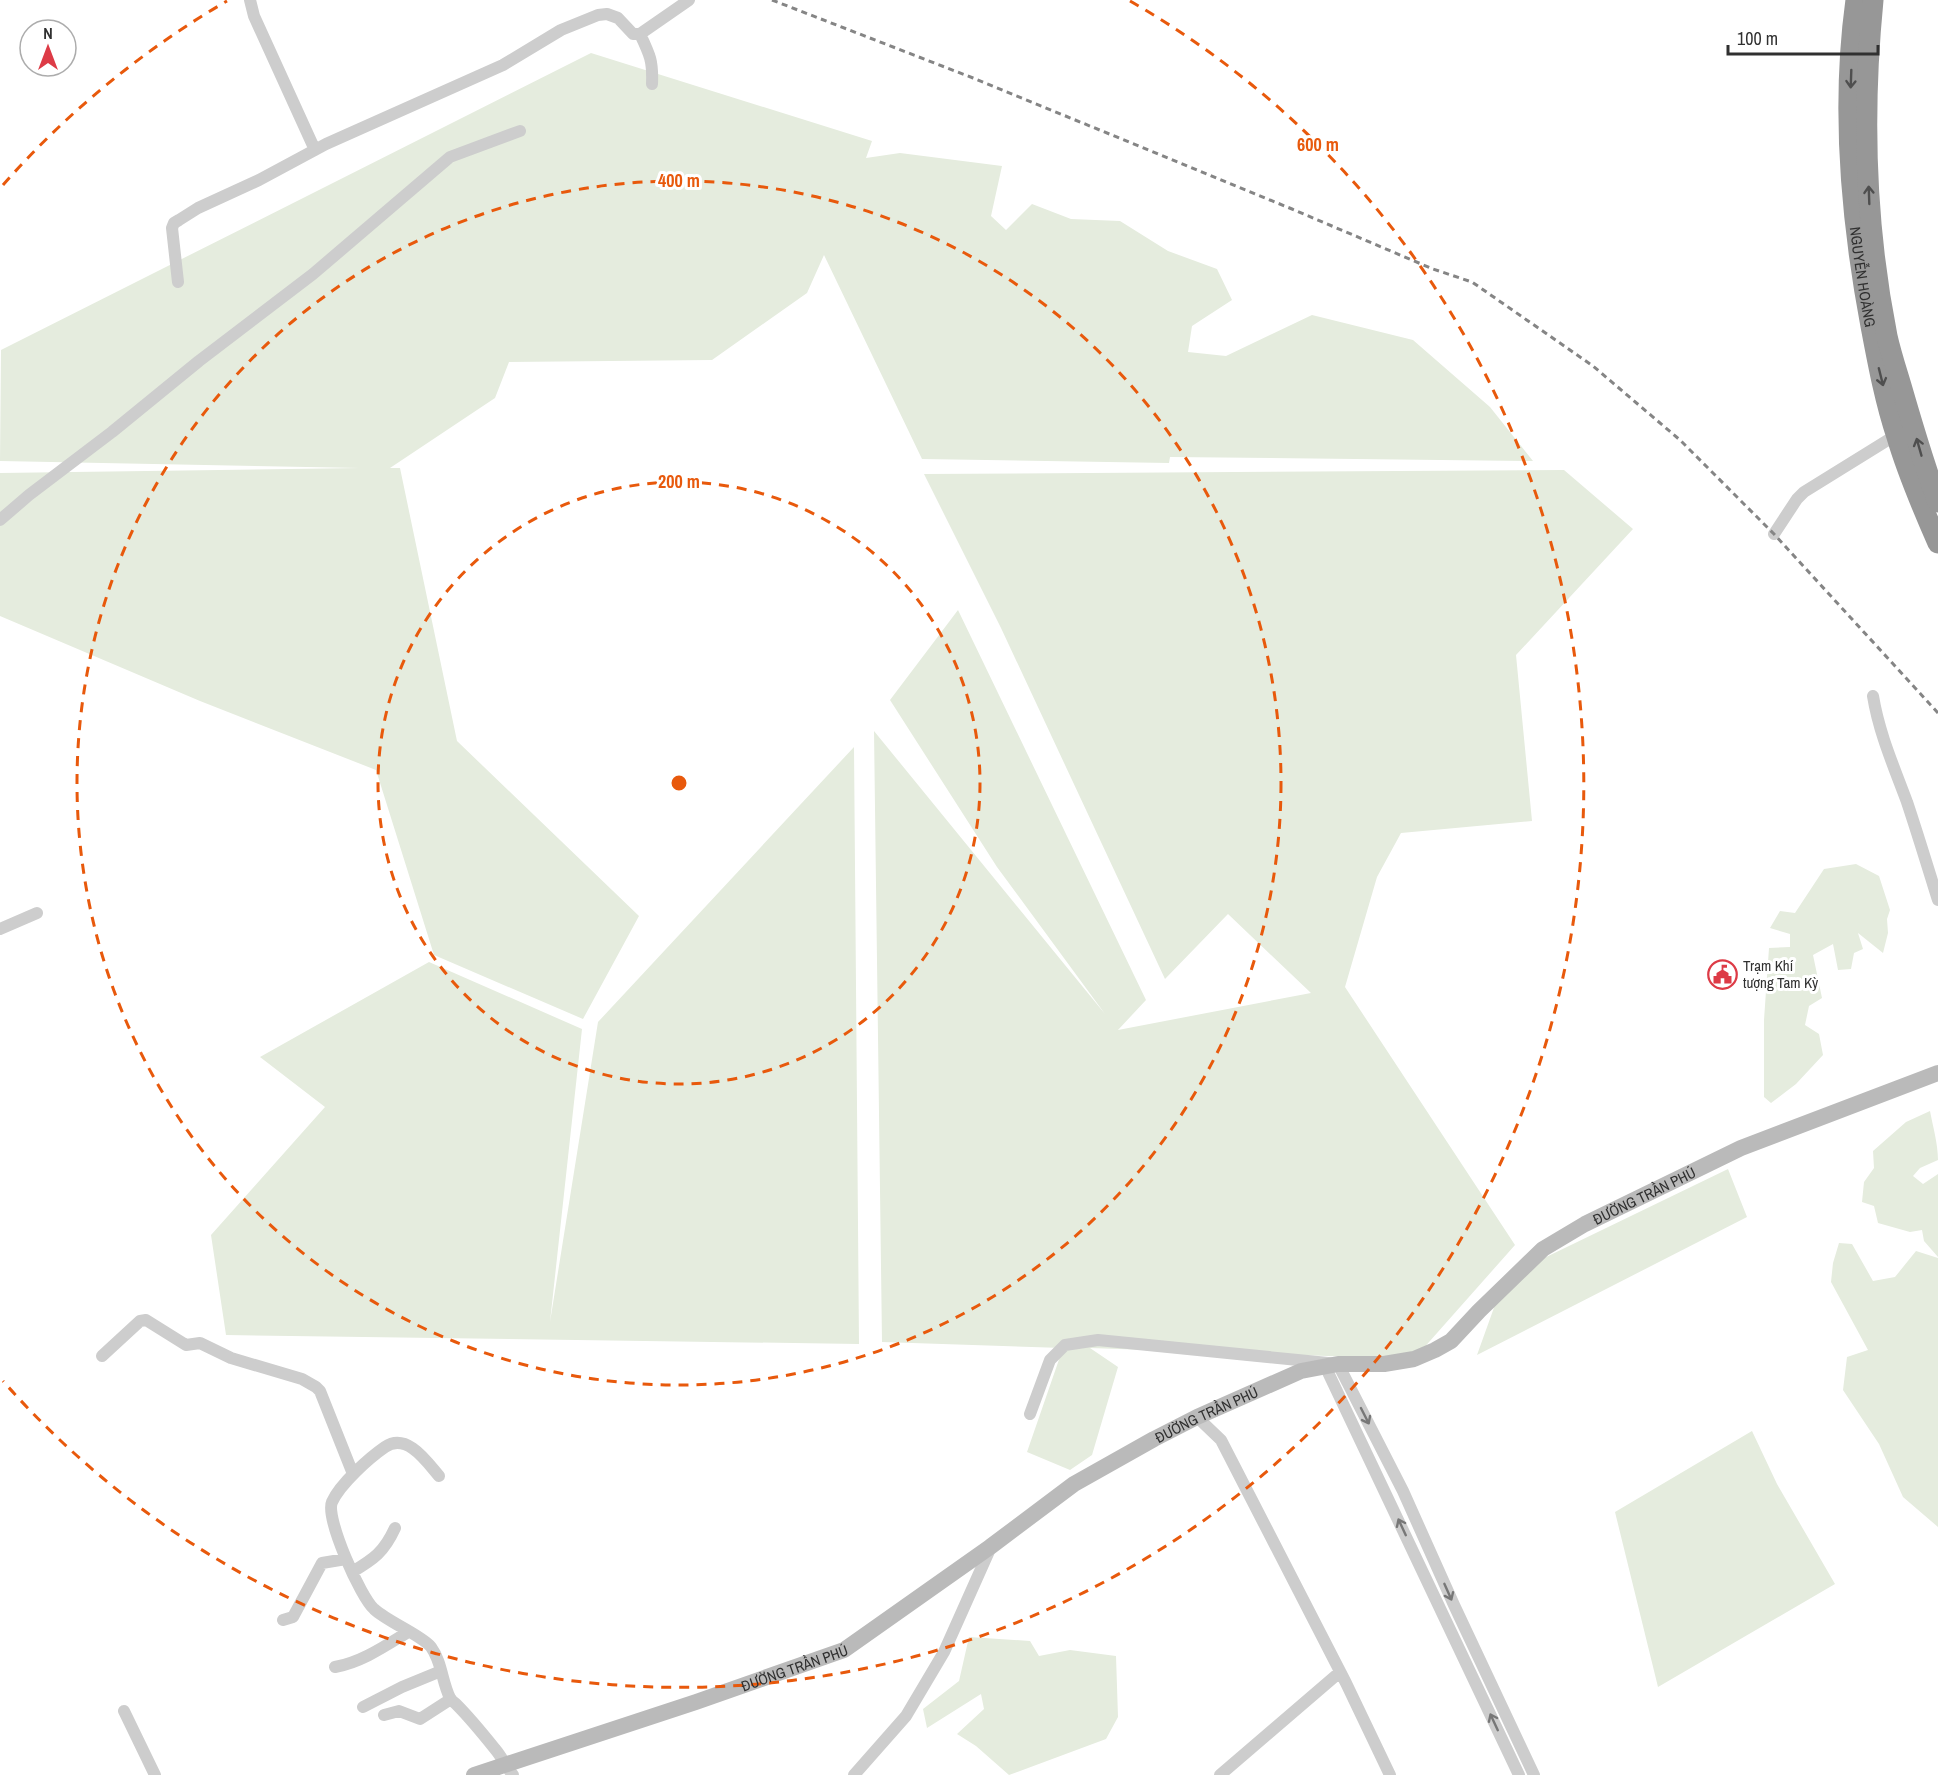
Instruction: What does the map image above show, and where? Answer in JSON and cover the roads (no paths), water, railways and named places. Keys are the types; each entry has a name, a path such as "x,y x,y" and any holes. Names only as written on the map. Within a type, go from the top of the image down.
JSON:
{"highway":[{"name":"NGUYỄN HOÀNG","path":"1856,0 1849,130 1852,189 1862,278 1878,365 1896,435 1918,498 1938,543"},
{"name":"NGUYỄN HOÀNG","path":"1873,0 1869,43 1867,124 1871,234 1887,338 1923,460 1938,502"}],"main road":[{"name":"ĐƯỜNG TRẦN PHÚ","path":"474,1775 509,1770 844,1650 990,1547 1074,1484 1154,1439 1197,1417 1301,1371 1332,1365 1384,1364 1414,1359 1435,1350 1451,1341 1543,1249 1585,1224 1742,1148 1938,1073"}],"street":[{"path":"250,0 259,26 315,150"},
{"path":"178,282 172,234 174,223 198,208 407,106 503,65 561,30 598,15 613,15 633,34 640,34 689,0"},
{"path":"640,34 653,65 652,84"},
{"path":"0,520 312,274 450,157 520,131"},
{"path":"1774,534 1804,492 1896,435"},
{"path":"1873,696 1876,716 1890,760 1906,801 1938,900"},
{"path":"0,929 37,913"},
{"path":"102,1356 140,1321 146,1320 186,1345 200,1342 231,1358 307,1382 320,1391 353,1474"},
{"path":"1030,1414 1050,1360 1065,1345 1098,1340 1332,1365"},
{"path":"1332,1365 1519,1775"},
{"path":"1332,1365 1402,1491 1534,1775"},
{"path":"1197,1417 1221,1440 1390,1775"},
{"path":"439,1476 422,1455 409,1446 397,1443 386,1446 353,1474 333,1500 330,1506 332,1516 346,1559 361,1592 372,1608 429,1644 451,1700 495,1748 509,1770"},
{"path":"352,1572 380,1554 395,1528"},
{"path":"854,1775 906,1716 944,1652 990,1547"},
{"path":"283,1620 293,1617 322,1563 346,1559"},
{"path":"335,1667 348,1665 408,1632"},
{"path":"363,1707 402,1687 441,1671"},
{"path":"1220,1775 1340,1672"},
{"path":"384,1715 399,1711 420,1719 451,1700"},
{"path":"124,1711 155,1775"}],"railway":[{"path":"772,0 973,78 1433,269 1472,282 1593,366 1680,440 1774,534 1938,713"}],"place":[{"name":"Trạm Khí tượng Tam Kỳ","path":"1722,974"}]}
